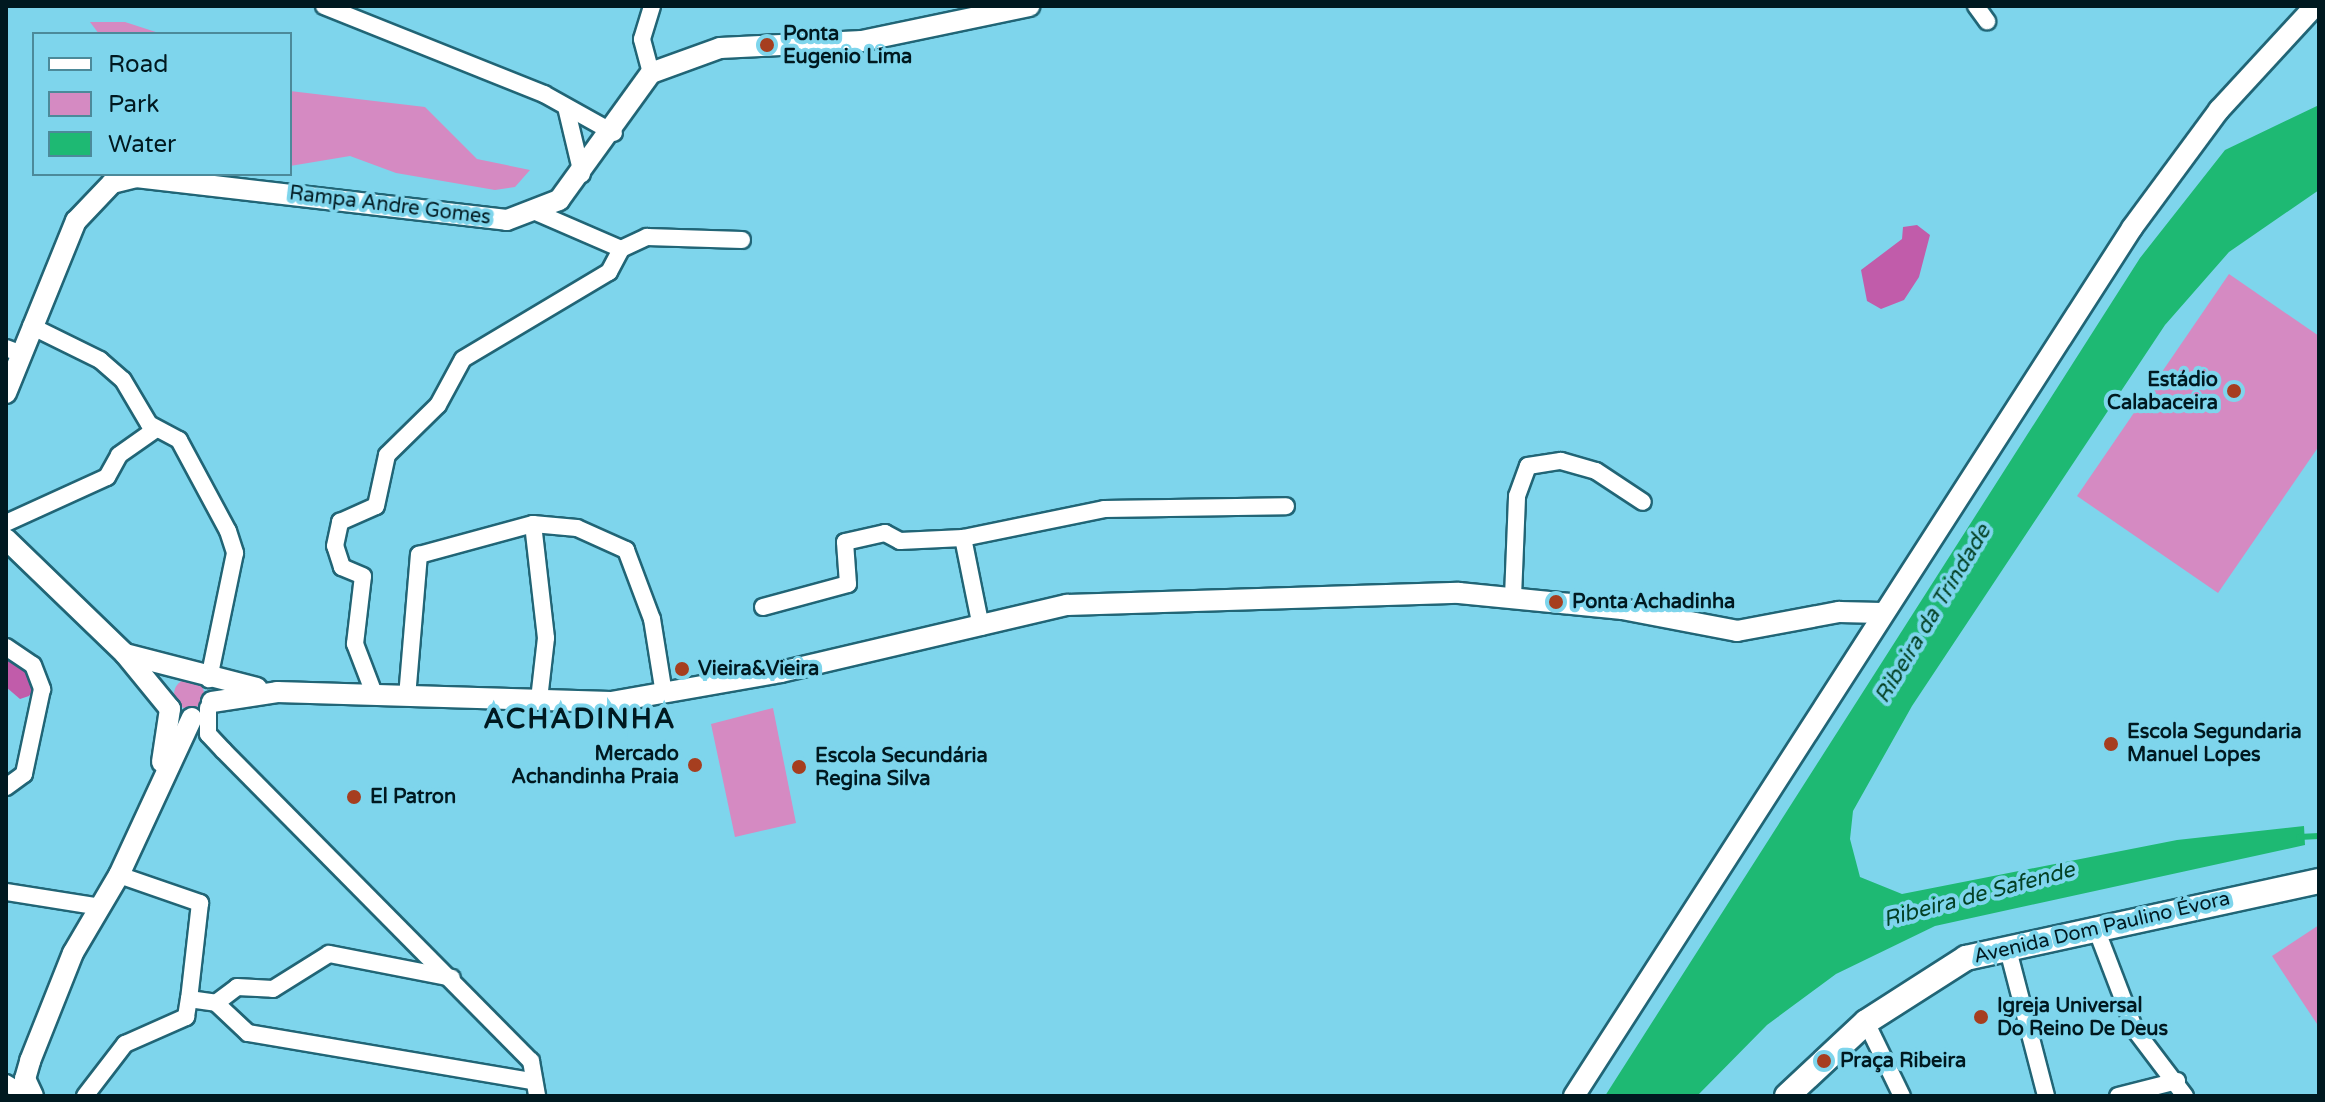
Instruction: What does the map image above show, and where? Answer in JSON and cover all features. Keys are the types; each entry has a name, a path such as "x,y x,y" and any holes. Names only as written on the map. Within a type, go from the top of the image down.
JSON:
{"main road":[{"name":"Avenida Dom Paulino Évora","path":"1787,1096 1866,1022 1966,958 2095,926 2319,881"}],"street":[{"path":"324,6 566,107 614,133"},
{"path":"651,73 642,39 652,6"},
{"path":"621,249 538,213 582,174 614,133 651,73 720,48 862,41 1029,6"},
{"path":"1976,6 1987,21"},
{"path":"1574,1096 2132,228 2219,110 2315,6"},
{"path":"566,107 582,174"},
{"name":"Rampa Andre Gomes","path":"6,393 13,351 31,326 76,221 98,191 136,177 507,220 538,213"},
{"path":"375,696 355,644 363,576 342,567 335,546 340,522 376,506 387,455 438,405 463,359 609,272 621,249 647,237 742,240"},
{"path":"31,326 100,360 156,429 179,440 235,553 204,709 208,734 293,815 315,850 452,978 531,1061 535,1089 248,1033 216,1003 189,999"},
{"path":"6,523 107,477 119,455 156,429"},
{"path":"1513,597 1517,496 1528,466 1561,461 1596,471 1643,502"},
{"path":"763,607 848,584 845,542 885,533 900,541 963,538 1104,509 1286,506"},
{"path":"407,697 419,555 533,524 577,528 626,550 652,619 664,694"},
{"path":"533,524 546,638 539,699"},
{"path":"963,538 981,627"},
{"path":"6,539 125,654 170,709"},
{"path":"125,654 186,668 209,679 277,692 611,702 664,694 981,627 1067,605 1513,597 1737,631 1839,612 1882,613"},
{"path":"6,647 33,665 42,689 24,774 6,787"},
{"path":"159,778 170,709 167,681 186,668"},
{"path":"170,709 204,709 277,692"},
{"path":"31,1096 25,1079 30,1061 73,953 119,875 159,778 204,709"},
{"path":"85,1096 125,1044 186,1017 189,999 200,903 119,875"},
{"path":"6,892 101,907"},
{"path":"2095,926 2135,1030 2181,1088"},
{"path":"2007,946 2046,1096"},
{"path":"216,1003 237,987 273,989 329,954 452,978"},
{"path":"1866,1022 1902,1096"},
{"path":"6,1083 31,1096"},
{"path":"2118,1096 2181,1088"}],"green space":[{"path":"90,22 125,22 156,32 98,32"},
{"path":"292,91 425,107 477,159 530,170 515,187 495,190 396,173 350,156 292,166"},
{"name":"Estádio Calabaceira","path":"2229,274 2319,336 2319,446 2218,593 2077,496"},
{"path":"189,679 200,683 204,694 200,705 189,709 178,705 174,694 178,683"},
{"path":"773,708 796,823 735,837 711,724"},
{"path":"2319,925 2319,1027 2272,956"}],"shaded area":[{"path":"1917,225 1930,235 1919,277 1904,300 1881,309 1867,301 1861,270 1902,239 1903,227"},
{"path":"6,657 26,666 35,688 29,696 20,699 6,687"}],"water":[{"path":"2319,105 2319,190 2229,252 2165,325 1912,706 1853,811 1850,839 1860,877 1902,894 2177,840 2304,826 2305,845 1935,926 1836,974 1767,1025 1697,1096 1605,1096 2140,258 2225,150"}],"waterway":[{"path":"2299,837 2319,836"}],"place":[{"name":"Ponta Eugenio Lima","path":"767,45"},
{"name":"Estádio Calabaceira","path":"2234,391"},
{"name":"Ponta Achadinha","path":"1556,602"},
{"name":"Vieira&Vieira","path":"682,669"},
{"name":"Escola Segundaria Manuel Lopes","path":"2111,744"},
{"name":"Mercado Achandinha Praia","path":"695,765"},
{"name":"Escola Secundária Regina Silva","path":"799,767"},
{"name":"El Patron","path":"354,797"},
{"name":"Igreja Universal Do Reino De Deus","path":"1981,1017"},
{"name":"Praça Ribeira","path":"1824,1061"}],"district":[{"name":"ACHADINHA","path":"580,719"}],"water label":[{"name":"Ribeira da Trindade","path":"1933,614"},
{"name":"Ribeira de Safende","path":"1979,895"}]}
